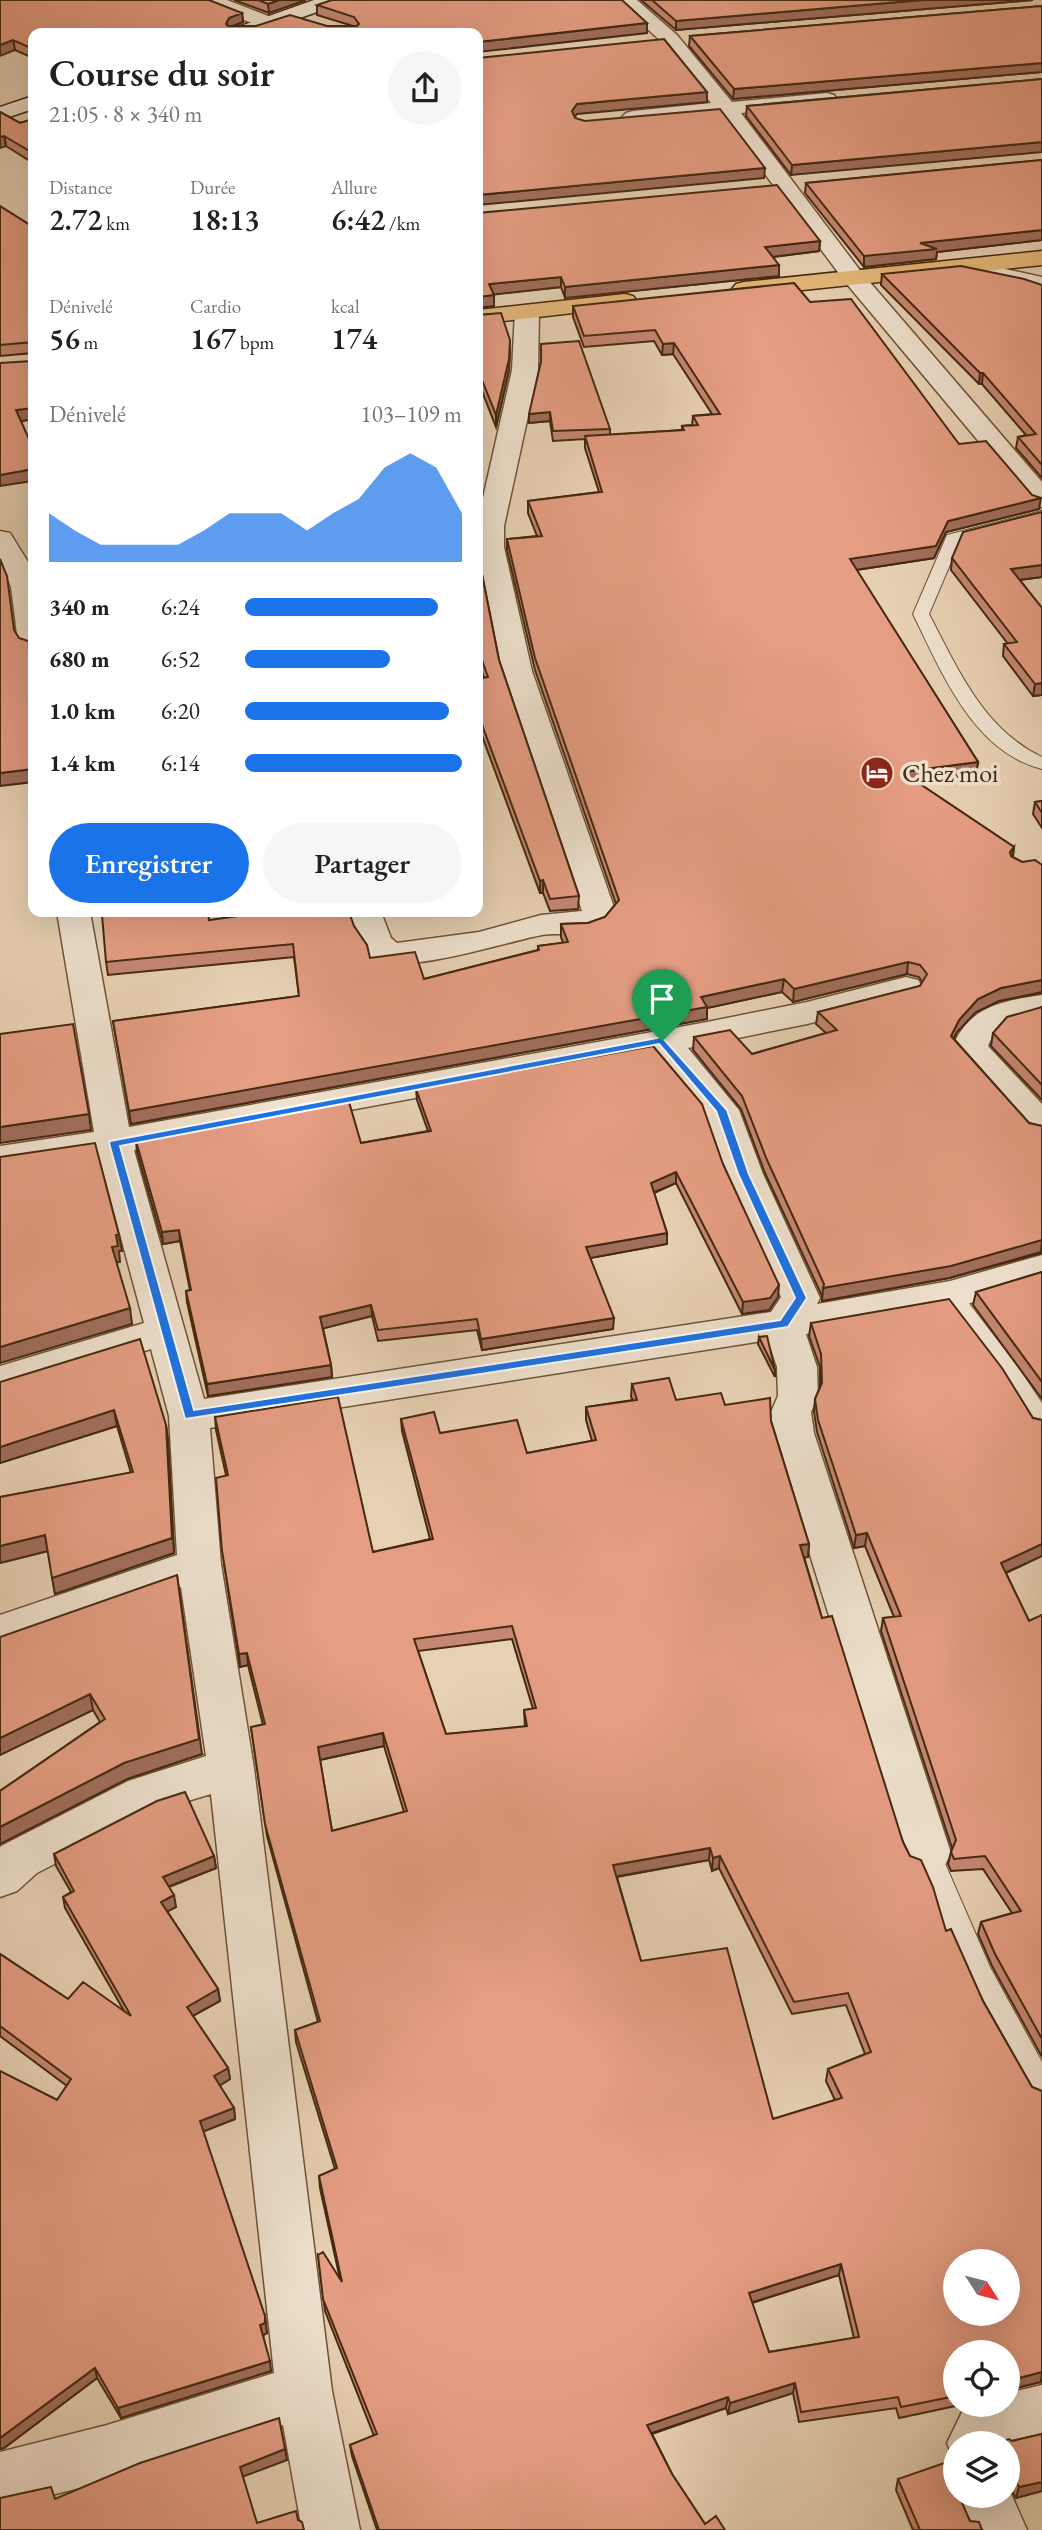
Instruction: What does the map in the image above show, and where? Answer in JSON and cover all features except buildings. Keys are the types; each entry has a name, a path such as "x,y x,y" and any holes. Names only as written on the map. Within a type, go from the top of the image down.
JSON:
{"highway":[{"path":"718,292 1042,258"},
{"path":"483,316 649,299"}],"street":[{"path":"210,0 269,23"},
{"path":"254,28 333,0"},
{"path":"625,0 670,39 726,108 854,278 1042,499"},
{"path":"290,15 324,26"},
{"path":"642,42 695,37"},
{"path":"611,119 850,97"},
{"path":"0,114 28,104"},
{"path":"759,189 813,184"},
{"path":"960,267 1042,284"},
{"path":"367,917 377,945 381,950 394,954 481,942 541,925 589,922 599,914 517,671 490,547 490,526 525,370 527,312"},
{"path":"0,539 13,554 25,580 28,603"},
{"path":"85,917 114,1143 189,1416 199,1564 231,1768 304,2390 331,2530"},
{"path":"0,1158 114,1143 662,1041 834,1008 906,988"},
{"path":"1042,1006 1011,1010 989,1021 974,1033 970,1048 1042,1126"},
{"path":"662,1041 721,1110 744,1174 801,1298 783,1324"},
{"path":"189,1416 783,1324 950,1295 1042,1268"},
{"path":"783,1324 797,1367 798,1396 791,1412 793,1433 927,1853"},
{"path":"0,1381 166,1330"},
{"path":"0,1633 199,1564"},
{"path":"0,1876 20,1858 144,1795 231,1768"},
{"path":"0,2480 107,2454 304,2390"},
{"path":"982,2431 985,2426 1042,2413"},
{"path":"988,2508 998,2530"}],"lane":[{"path":"1042,516 953,538 921,614 965,701 1019,756 1042,764"},
{"path":"950,1295 1010,1373 1042,1423"},
{"path":"927,1853 975,1969 1025,2063 1042,2088"}],"place":[{"name":"Chez moi","path":"877,773"}],"route":[{"path":"662,1041 721,1110 744,1174 801,1298 783,1324 189,1416 114,1143 662,1041"}]}
